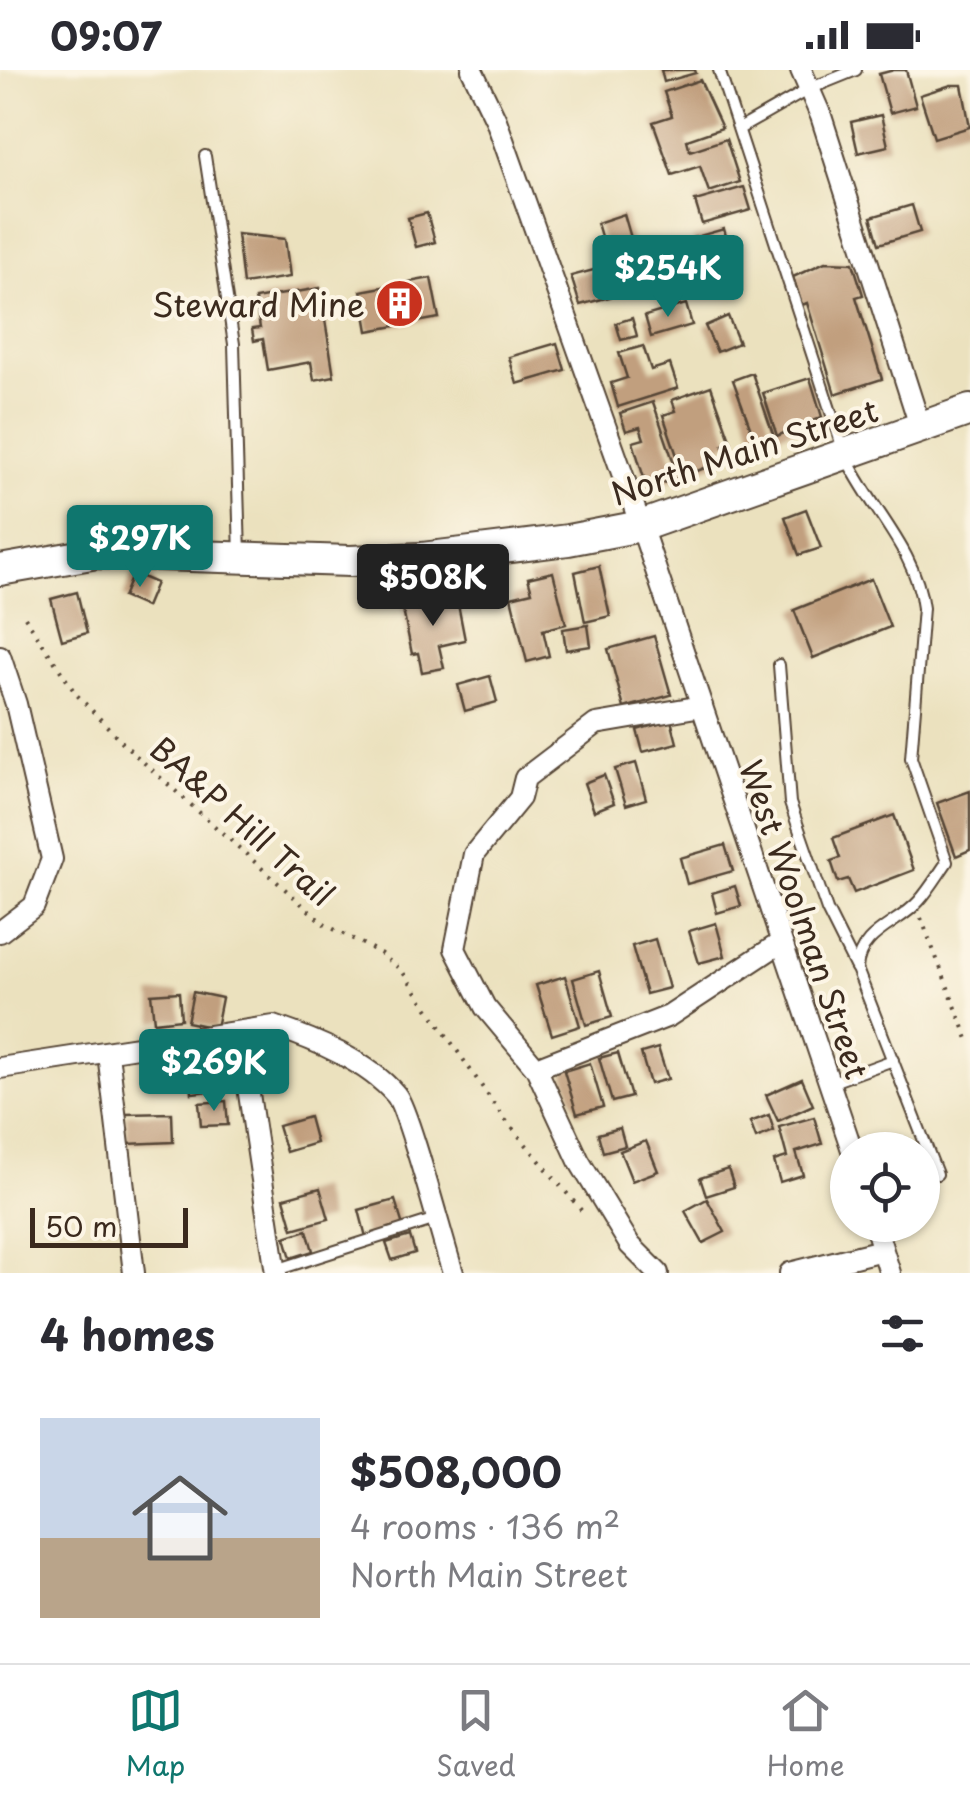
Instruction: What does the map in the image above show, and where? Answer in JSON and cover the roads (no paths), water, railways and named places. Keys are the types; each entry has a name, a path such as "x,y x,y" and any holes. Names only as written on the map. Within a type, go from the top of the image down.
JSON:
{"main road":[{"name":"North Main Street","path":"0,570 97,553 350,561 422,558 640,526 970,410"}],"street":[{"name":"West Woolman Street","path":"472,70 496,120 640,526 846,1132"},
{"path":"805,80 921,429"},
{"path":"0,656 8,706 52,859 34,906 0,932"},
{"path":"658,1273 630,1245 579,1161 536,1068 485,1007 455,949 474,854 520,798 525,778 596,724 702,706"},
{"path":"536,1068 668,1016 780,942"},
{"path":"0,1068 274,1026 307,1038 351,1061 397,1096 453,1273"},
{"path":"240,1034 273,1272"},
{"path":"108,1054 134,1273"},
{"path":"880,1242 890,1273"},
{"path":"790,1273 882,1250"}],"lane":[{"path":"719,70 845,455 868,499 902,547 920,588 923,608 911,758 946,862 917,904 888,922 865,946 856,969"},
{"path":"738,130 805,80 856,70"},
{"path":"205,156 234,344 240,557"},
{"path":"779,665 790,804 826,910 856,969 921,1132"},
{"path":"830,1083 893,1060"},
{"path":"273,1272 436,1220"}],"place":[{"name":"Steward Mine","path":"400,304"}]}
